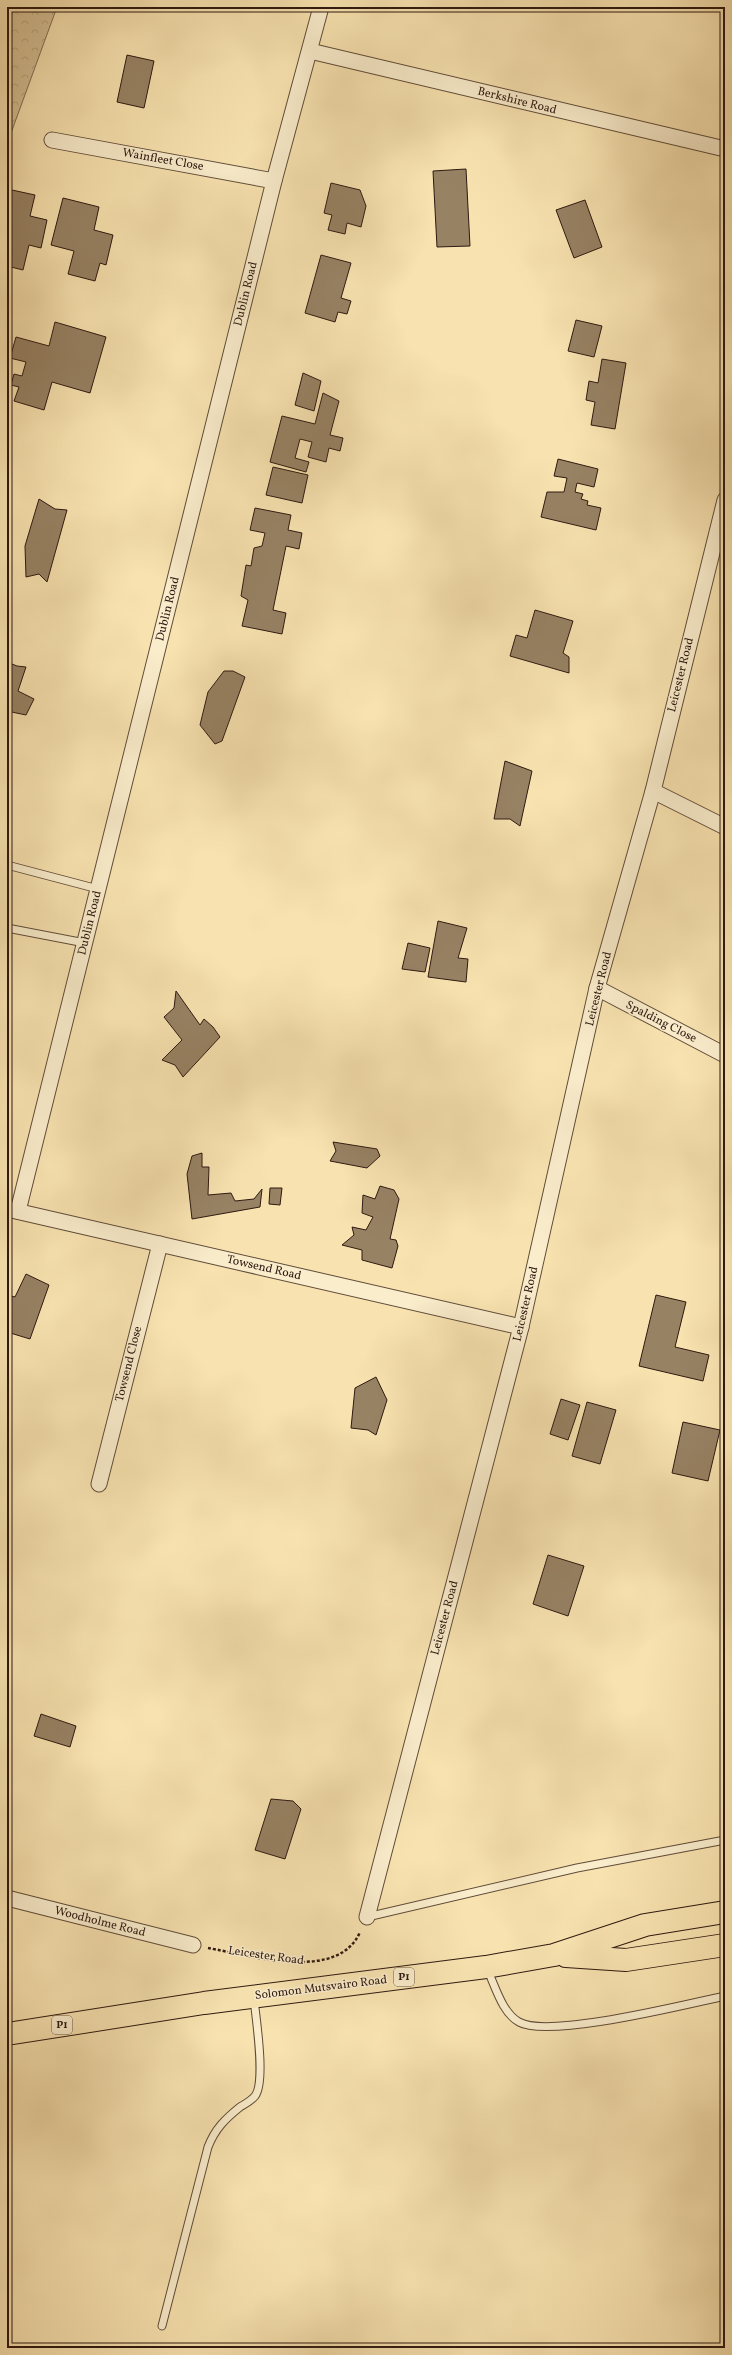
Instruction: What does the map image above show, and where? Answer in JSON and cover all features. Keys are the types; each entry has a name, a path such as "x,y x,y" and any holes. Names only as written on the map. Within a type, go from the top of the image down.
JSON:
{"highway":[{"name":"Solomon Mutsvairo Road","path":"7,2034 254,1997 486,1966 554,1955 645,1925 725,1912"},
{"name":"P1","path":"554,1955 626,1960 725,1945"}],"street":[{"name":"Dublin Road","path":"13,1210 85,943 274,181 321,7"},
{"name":"Berkshire Road","path":"310,51 725,149"},
{"name":"Wainfleet Close","path":"52,140 274,181"},
{"name":"Leicester Road","path":"367,1917 521,1327 597,988 653,790 725,500"},
{"path":"653,790 725,827"},
{"name":"Spalding Close","path":"597,988 725,1055"},
{"name":"Towsend Road","path":"13,1210 521,1327"},
{"name":"Towsend Close","path":"99,1484 160,1244"},
{"name":"Woodholme Road","path":"7,1898 193,1945"}],"lane":[{"path":"7,865 98,889"},
{"path":"7,928 85,943"},
{"path":"367,1917 577,1868 725,1840"},
{"path":"486,1966 509,2014 519,2022 529,2026 574,2026 725,1996"},
{"path":"162,2326 208,2147 214,2133 224,2120 254,2096 260,2087 259,2043 254,1997"}],"path":[{"name":"Leicester Road","path":"193,1945 295,1962 318,1962 340,1954 357,1939 367,1917"}],"green space":[{"path":"7,7 57,7 7,144"}],"building":[{"path":"127,55 154,61 144,108 117,102"},
{"path":"466,169 470,246 437,247 433,171"},
{"path":"331,183 360,190 366,206 361,227 347,223 345,234 328,230 332,215 324,213"},
{"path":"12,190 35,195 30,216 47,220 41,248 29,245 23,270 7,266 7,206"},
{"path":"63,198 99,207 94,230 113,235 106,265 100,263 95,281 68,274 74,251 51,245"},
{"path":"585,200 602,247 574,258 556,210"},
{"path":"321,255 351,263 341,298 351,301 347,314 338,312 335,322 305,313"},
{"path":"576,320 602,326 594,357 568,351"},
{"path":"55,322 106,337 90,393 52,382 44,410 14,401 19,387 11,385 14,374 22,376 26,362 10,358 16,337 49,346"},
{"path":"602,359 626,363 615,429 591,425 595,402 586,400 589,381 598,383"},
{"path":"303,373 321,381 314,411 295,405"},
{"path":"323,393 339,401 330,435 343,438 340,451 329,448 326,462 308,457 312,442 300,439 295,458 309,462 306,472 270,462 282,416 315,424"},
{"path":"558,459 598,469 594,487 577,483 575,492 583,494 581,499 588,501 587,505 601,508 596,530 541,517 547,492 564,492 567,478 554,476"},
{"path":"273,467 308,475 302,503 266,495"},
{"path":"39,499 55,509 67,510 47,582 39,574 26,577 25,546"},
{"path":"255,508 291,515 288,530 302,533 299,549 286,546 273,610 286,613 282,634 242,626 248,600 241,596 246,565 251,566 254,548 262,546 265,533 250,530"},
{"path":"535,610 573,621 563,653 569,657 569,673 510,656 516,635 527,638"},
{"path":"7,662 17,666 26,667 18,691 34,699 26,715 7,711"},
{"path":"224,671 233,671 245,677 222,741 215,744 200,725 208,692"},
{"path":"505,761 532,771 520,826 510,819 494,819"},
{"path":"438,921 467,928 458,958 468,959 466,982 428,977"},
{"path":"408,943 430,948 425,972 402,969"},
{"path":"176,991 200,1025 204,1019 213,1027 220,1037 183,1077 175,1065 162,1060 182,1040 164,1017 174,1008"},
{"path":"333,1142 377,1149 380,1156 367,1168 330,1161 336,1151"},
{"path":"202,1153 202,1167 209,1167 208,1195 231,1193 235,1201 254,1199 262,1189 260,1207 192,1219 187,1174 192,1156"},
{"path":"380,1186 394,1190 399,1199 390,1239 396,1240 398,1246 392,1268 362,1260 362,1250 342,1245 354,1235 352,1227 366,1230 373,1217 362,1213 363,1195 375,1199"},
{"path":"270,1188 282,1188 280,1205 269,1204"},
{"path":"26,1274 49,1285 30,1339 7,1332 11,1314 7,1314 7,1295 15,1297"},
{"path":"656,1295 686,1302 675,1347 709,1355 703,1381 639,1366"},
{"path":"376,1377 387,1400 376,1435 368,1430 351,1428 355,1388"},
{"path":"561,1399 580,1405 568,1440 550,1434"},
{"path":"587,1402 616,1410 600,1464 572,1456"},
{"path":"683,1422 720,1430 708,1481 672,1473"},
{"path":"548,1555 584,1566 568,1616 533,1604"},
{"path":"41,1714 76,1726 70,1747 34,1736"},
{"path":"271,1799 293,1801 301,1809 285,1859 255,1850"}]}
